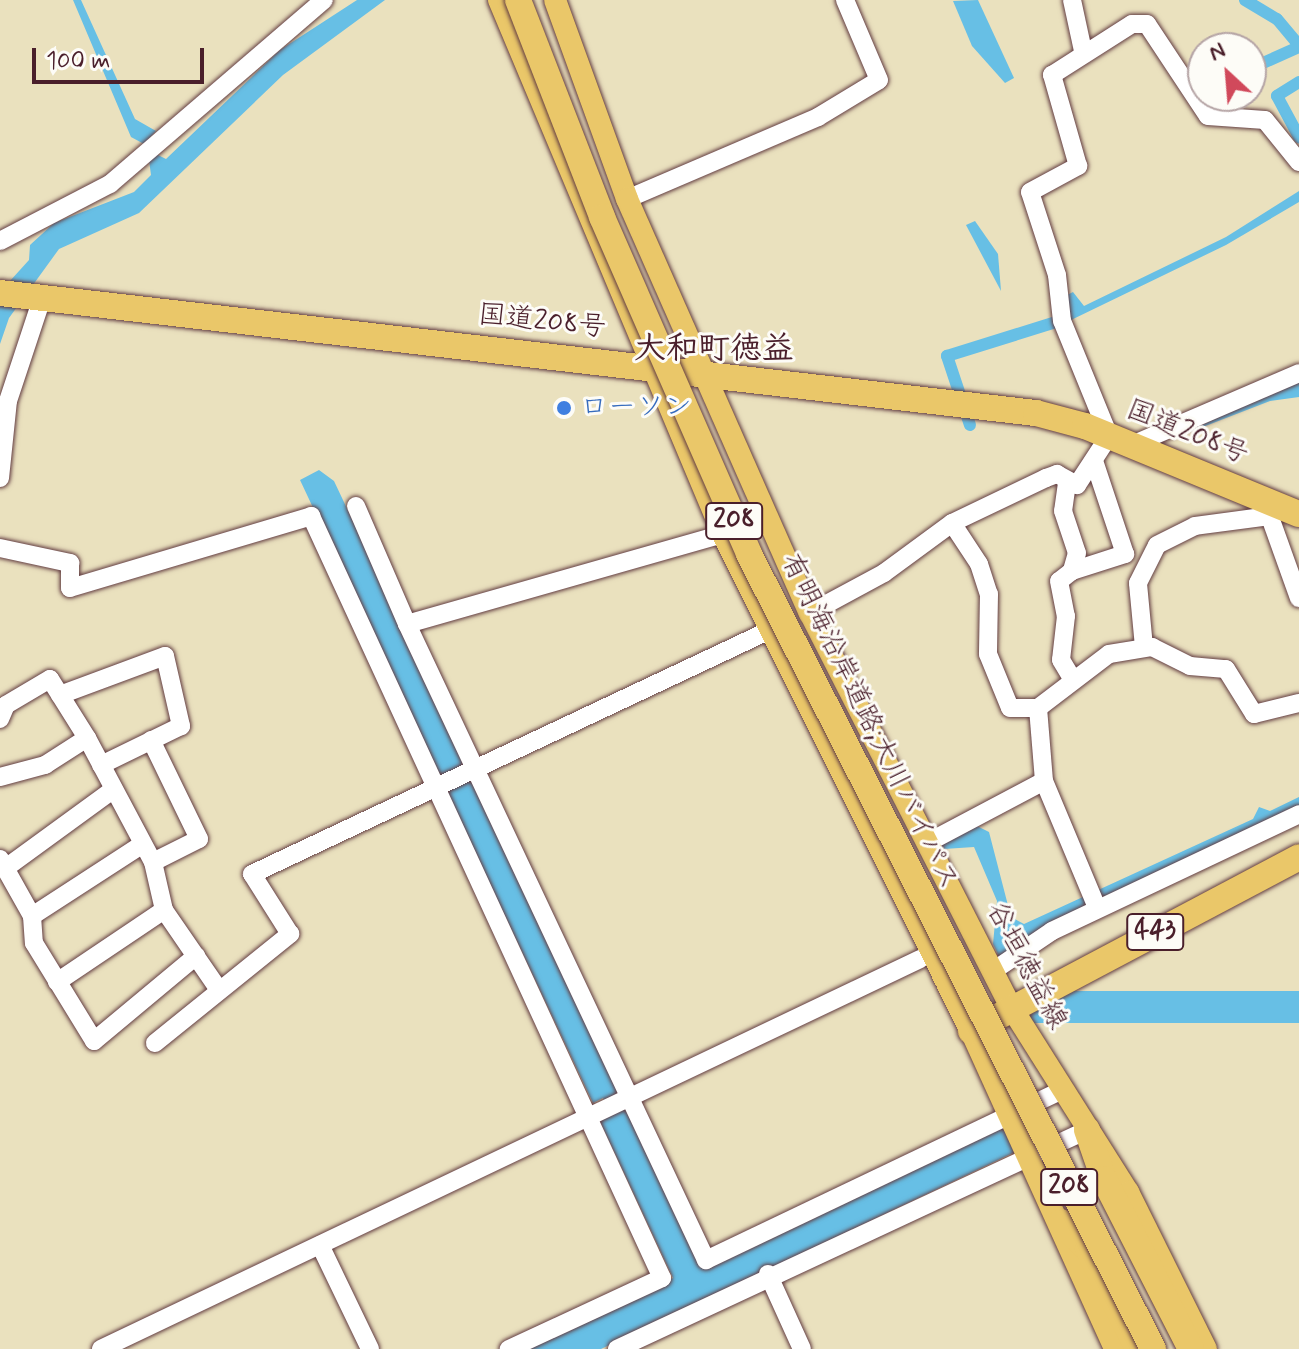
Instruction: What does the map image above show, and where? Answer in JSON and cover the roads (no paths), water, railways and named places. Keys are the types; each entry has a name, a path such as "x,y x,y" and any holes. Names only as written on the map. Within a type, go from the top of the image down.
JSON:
{"highway":[{"name":"有明海沿岸道路;大川バイパス","path":"507,4 749,554 978,1028"},
{"name":"国道208号","path":"0,293 41,301 647,365 703,376 1036,413 1120,440 1267,508 1299,514"},
{"name":"443","path":"978,1028 1011,1007 1299,857"},
{"name":"208","path":"978,1028 1153,1349"},
{"path":"1087,1130 1124,1220 1191,1349"},
{"path":"1061,1222 1088,1249 1138,1349"}],"main road":[{"name":"谷垣徳益線","path":"555,0 627,199 810,613 1011,1007 1153,1237 1206,1349"},
{"path":"507,4 574,189 647,365 723,534 768,631 978,1028 1012,1116 1115,1349"},
{"path":"574,189 627,199"},
{"path":"723,534 770,526"},
{"path":"768,631 810,613"}],"street":[{"path":"0,241 110,184 324,0"},
{"path":"627,199 818,117 879,80 845,0"},
{"path":"1072,0 1083,51"},
{"path":"1120,440 1062,321 1057,275 1030,192 1078,166 1052,75 1083,51 1132,24 1147,24 1208,116 1265,120 1299,162"},
{"path":"0,478 8,401 41,301"},
{"path":"810,613 884,573 952,523 1057,474 1067,483 1077,485 1120,440 1299,373"},
{"path":"1095,464 1125,554"},
{"path":"1067,483 1063,511 1077,553 1072,571"},
{"path":"356,506 407,624 477,766 706,1260 1061,1091"},
{"path":"1144,647 1138,583 1148,557 1171,534 1195,526 1267,508 1299,598"},
{"path":"0,548 70,563 70,588 311,516 662,1278 509,1349"},
{"path":"952,523 989,594 988,654 1001,697 1010,708 1038,708 1072,678 1109,654 1144,647 1190,666 1226,669 1254,714 1299,703"},
{"path":"407,624 723,534"},
{"path":"1072,678 1061,660 1066,616 1059,581 1072,571 1125,554 1148,557"},
{"path":"155,1043 290,934 252,874 768,631"},
{"path":"60,695 165,656 181,726 101,765"},
{"path":"0,719 6,705 50,679 87,738 153,862 164,910 219,990"},
{"path":"1038,708 1044,781 1097,908"},
{"path":"0,777 45,765 87,738"},
{"path":"151,740 199,839 153,862"},
{"path":"927,843 1044,781"},
{"path":"114,789 3,863 32,916 34,943 94,1041 196,956"},
{"path":"993,971 1097,908 1299,814"},
{"path":"32,916 143,844"},
{"path":"57,982 164,910"},
{"path":"101,1349 920,959"},
{"path":"617,1349 768,1274 1087,1130"},
{"path":"320,1245 370,1349"},
{"path":"768,1274 802,1349"}],"water":[{"path":"73,0 81,0 135,119 156,131 144,144 131,137"},
{"path":"357,0 385,0 283,75 139,213 59,249 9,318 0,344 0,292 29,260 30,245 54,223 134,192 151,175 149,160 156,154 166,159 280,50"},
{"path":"978,0 1014,78 1005,83 972,46 953,1"},
{"path":"1299,191 1299,202 1226,245 1069,321 1067,295 1073,292 1084,306 1226,237"},
{"path":"975,221 998,254 1001,291 966,225"},
{"path":"1299,378 1299,397 1270,401 1177,437"},
{"path":"319,470 334,481 704,1264 1001,1124 1015,1152 601,1349 525,1349 673,1278 598,1117 609,1110 603,1098 593,1103 300,480"},
{"path":"1299,797 1299,809 1001,961 993,944 997,901 974,847 944,849 939,841 975,825 989,832 1011,917 1024,924 1253,819 1259,807 1270,811"},
{"path":"999,991 1299,991 1299,1023 999,1023"}],"waterway":[{"path":"1245,0 1277,19 1299,45"},
{"path":"1267,61 1299,47"},
{"path":"1299,82 1277,96 1299,137"},
{"path":"970,425 947,356 1066,319"}],"place":[{"name":"ローソン","path":"564,408"}],"district":[{"name":"大和町徳益","path":"714,349"}]}
